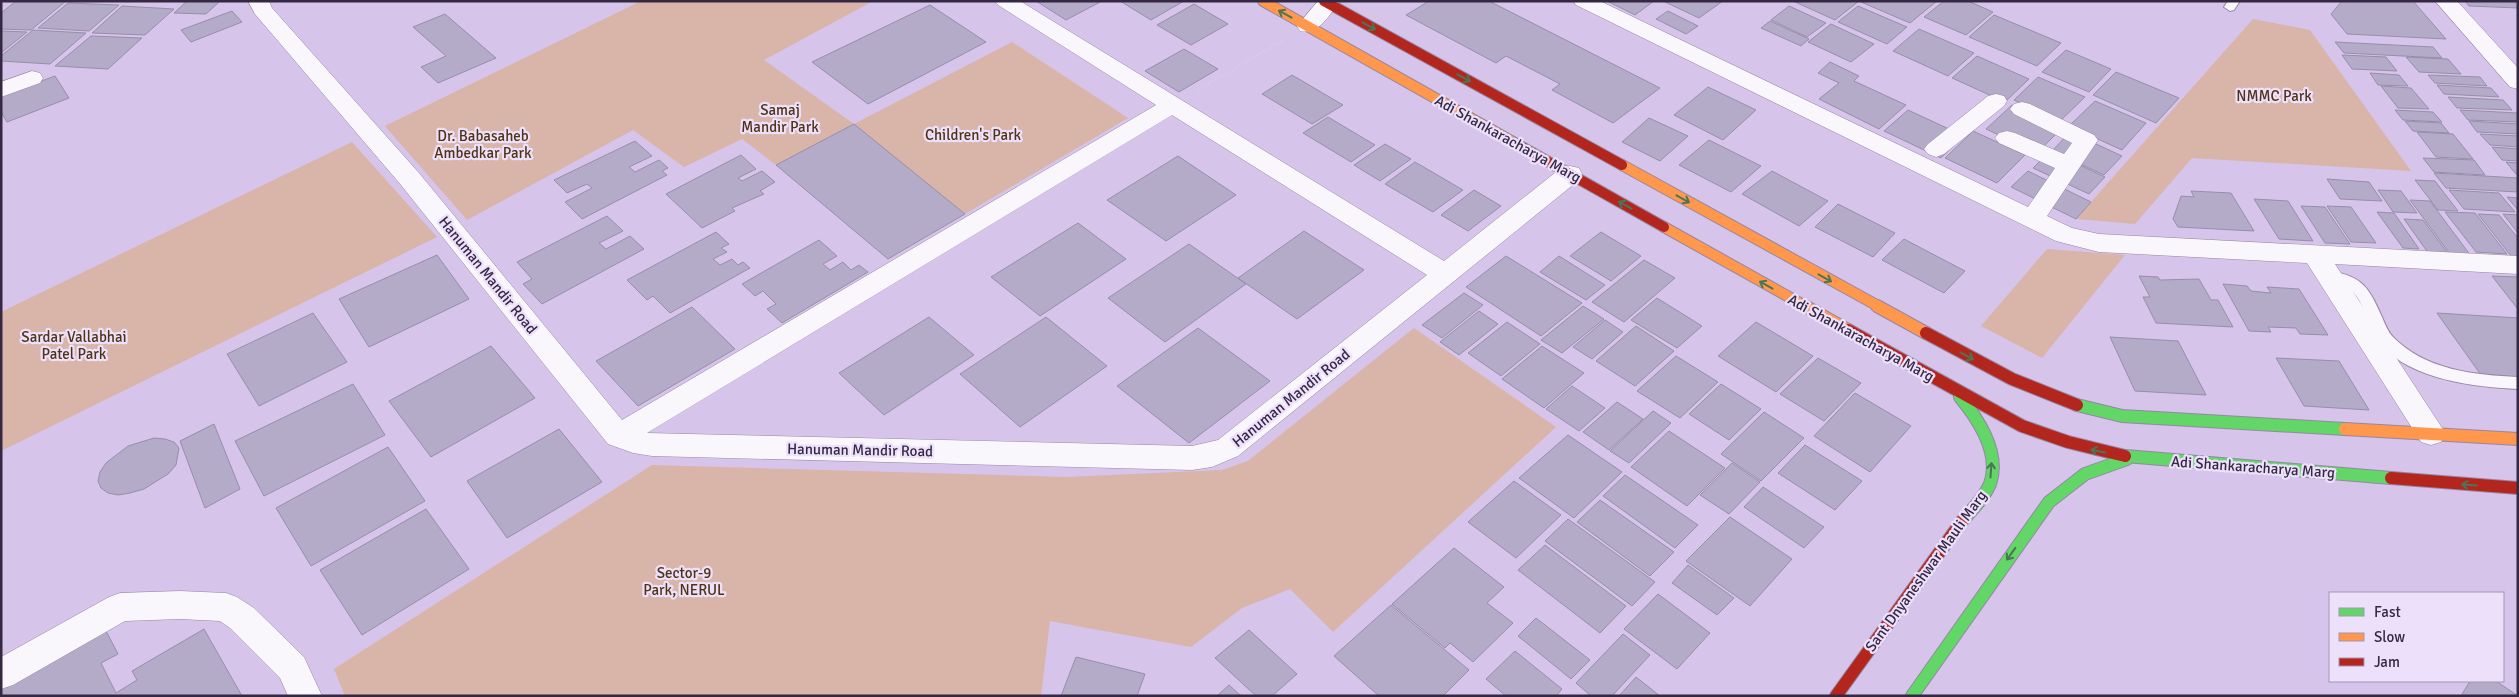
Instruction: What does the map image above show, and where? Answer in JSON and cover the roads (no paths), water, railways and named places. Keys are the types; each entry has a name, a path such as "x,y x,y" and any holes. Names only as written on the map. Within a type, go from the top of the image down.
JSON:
{"main road":[{"name":"Adi Shankaracharya Marg","path":"1263,1 1952,389 2006,418 2044,435 2090,449 2135,458 2518,488"},
{"path":"1327,2 1976,361 2052,398 2087,409 2122,416 2518,439"},
{"name":"Sant Dnyaneshwar Mauli Marg","path":"1836,696 1990,483 1992,456 1987,439 1978,420 1952,389"},
{"path":"1912,696 2049,502 2064,488 2094,468 2135,458"}],"street":[{"name":"Hanuman Mandir Road","path":"258,1 262,10 410,179 618,436 632,442 652,445 1192,458 1212,455 1228,448 1570,174"},
{"path":"1005,1 1445,274"},
{"path":"1583,1 2065,235 2099,243 2322,265 2518,265"},
{"path":"2445,1 2518,82"},
{"path":"1308,26 1327,2"},
{"path":"1,90 32,78"},
{"path":"1936,150 1996,101"},
{"path":"618,436 1172,105"},
{"path":"2022,109 2086,140 2032,219"},
{"path":"2006,138 2069,165"},
{"path":"2322,265 2431,434"},
{"path":"1,674 120,607 180,605 226,607 242,618 292,668 305,696"}],"lane":[{"path":"2322,265 2357,285 2387,342 2428,368 2475,382 2518,383"}],"park label":[{"name":"NMMC Park","path":"2274,96"},
{"name":"Samaj Mandir Park","path":"780,118"},
{"name":"Children's Park","path":"973,135"},
{"name":"Dr. Babasaheb Ambedkar Park","path":"483,144"},
{"name":"Sardar Vallabhai Patel Park","path":"74,346"},
{"name":"Sector-9 Park, NERUL","path":"684,582"}]}
